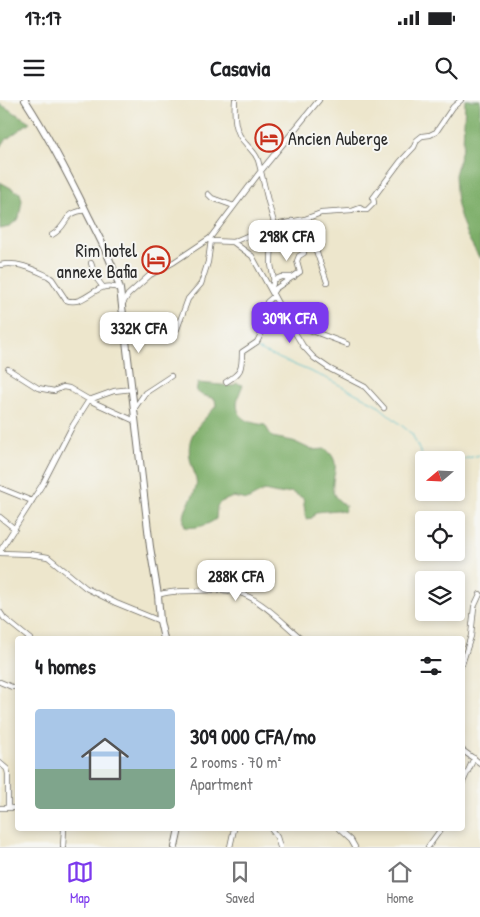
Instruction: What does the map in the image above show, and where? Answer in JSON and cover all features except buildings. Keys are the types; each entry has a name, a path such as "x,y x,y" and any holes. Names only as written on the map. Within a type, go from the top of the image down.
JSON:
{"main road":[{"path":"25,100 51,142 86,210 111,263 120,289 163,636"},
{"path":"175,847 179,831"}],"street":[{"path":"235,100 236,128 243,141 254,152 277,225 271,258 274,280 272,292"},
{"path":"126,336 153,329 171,332 177,329 188,299 201,284 211,240 260,172 319,100"},
{"path":"123,303 128,295 150,275 211,240 234,242 263,228 306,219 321,213 352,211 360,208 365,211 370,208 374,203 373,198 379,189 386,183 400,162 414,147 417,140 422,136 436,132 452,107 461,100"},
{"path":"208,194 212,198 234,206"},
{"path":"52,235 60,231 69,215 76,211 86,210"},
{"path":"306,219 327,282"},
{"path":"270,316 267,314 266,306 272,292 275,288 300,272 297,260 304,253 297,225 292,221"},
{"path":"234,242 252,256 286,318 291,323 347,344"},
{"path":"0,265 7,263 22,265 48,276 69,302 79,301 103,287 112,286 120,289"},
{"path":"91,263 96,278 103,287"},
{"path":"274,280 281,277 294,277"},
{"path":"270,316 275,315 286,318"},
{"path":"226,382 238,375 242,367 242,352 257,342 270,316"},
{"path":"291,323 303,346 314,358 330,369 365,387 384,408"},
{"path":"8,369 38,388 54,391 66,387 135,421"},
{"path":"134,410 145,393 171,376"},
{"path":"132,389 114,391 89,400 73,425 42,485 0,552 30,554 48,558 86,588 160,621"},
{"path":"0,488 32,500"},
{"path":"0,517 15,529"},
{"path":"158,595 171,592 208,590 242,594 264,607 298,636"},
{"path":"465,655 471,636 474,607 480,594"},
{"path":"0,614 26,636"},
{"path":"0,682 15,687"},
{"path":"465,752 480,763"},
{"path":"465,778 474,758"},
{"path":"0,764 7,769 8,774 8,807"},
{"path":"0,808 15,808"},
{"path":"63,847 64,831"},
{"path":"230,847 234,831"},
{"path":"272,831 277,837 280,847"},
{"path":"341,831 351,840 355,847"},
{"path":"428,847 440,831"}],"green space":[{"path":"465,100 480,100 480,259 466,234 457,206 455,175 463,145"},
{"path":"0,104 30,122 7,139 0,147"},
{"path":"0,182 20,193 22,200 19,218 9,227 0,229"},
{"path":"198,383 233,386 236,383 243,385 237,407 245,419 265,425 272,437 293,441 312,450 326,449 334,459 333,491 338,500 346,506 344,512 337,510 316,512 312,518 306,519 303,498 291,492 278,494 264,491 247,500 233,497 221,502 217,506 216,519 202,526 185,527 185,511 196,484 189,453 191,437 216,406 215,399 196,391"}],"waterway":[{"path":"257,349 328,379 376,404 412,434 420,451"},
{"path":"465,459 480,455"}],"place":[{"name":"Ancien Auberge","path":"269,138"},
{"name":"Rim hotel annexe Bafia","path":"156,260"}]}
